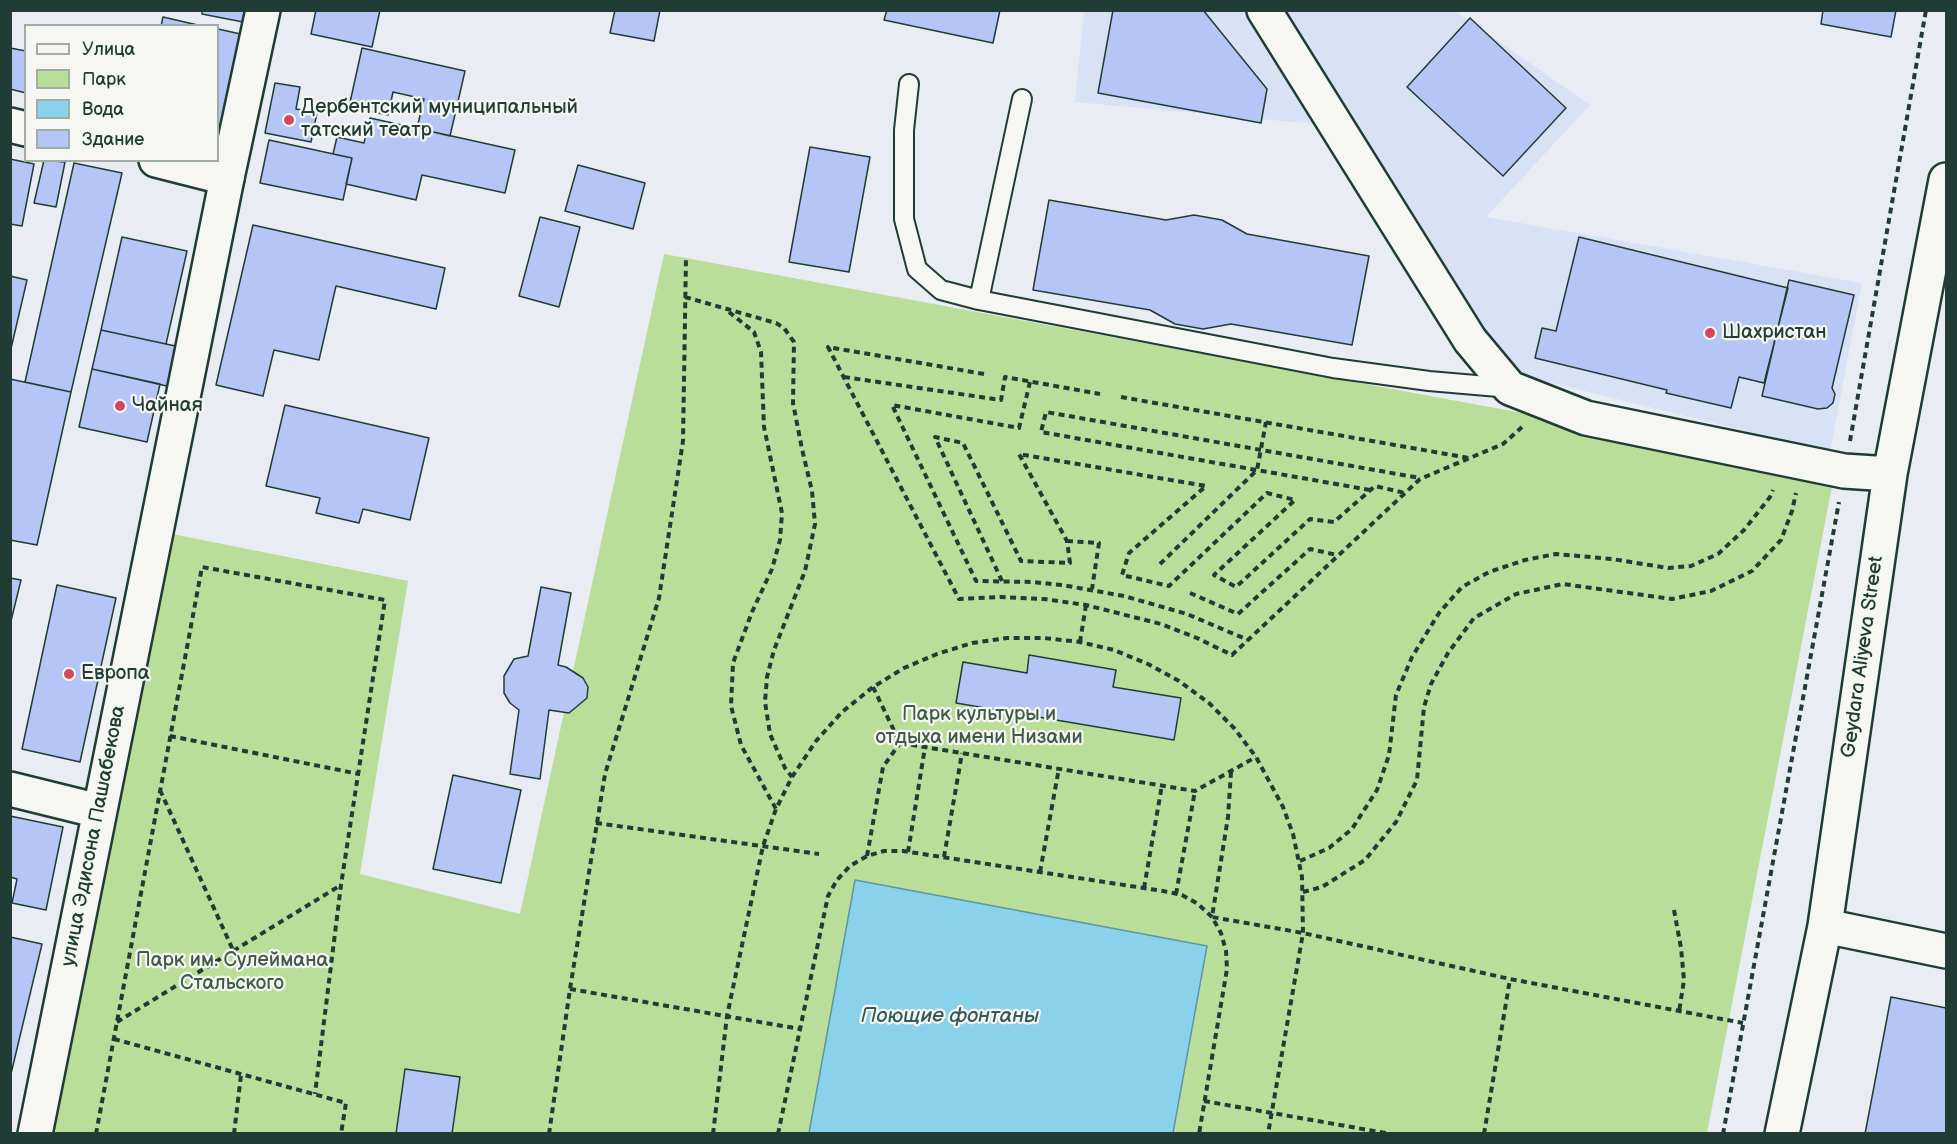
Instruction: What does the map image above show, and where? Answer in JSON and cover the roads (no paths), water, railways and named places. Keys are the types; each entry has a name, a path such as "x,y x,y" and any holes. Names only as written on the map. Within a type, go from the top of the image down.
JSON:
{"street":[{"name":"улица Эдисона Пашабекова","path":"35,1134 227,178 263,10"},
{"path":"1264,10 1470,340 1510,388 1586,418 1844,471 1890,474"},
{"path":"164,162 227,178"},
{"name":"Geydara Aliyeva Street","path":"1782,1134 1825,926 1890,474 1947,180"},
{"path":"10,789 99,811"},
{"path":"1825,926 1947,951"}],"lane":[{"path":"909,84 904,130 904,219 917,269 941,290 979,300 1333,368 1428,381 1510,388"},
{"path":"979,300 1022,99"}],"water":[{"name":"Поющие фонтаны","path":"855,880 1207,946 1173,1133 809,1133"}],"place":[{"name":"Дербентский муниципальный татский театр","path":"289,120"},
{"name":"Шахристан","path":"1710,333"},
{"name":"Чайная","path":"120,406"},
{"name":"Европа","path":"69,674"}],"park label":[{"name":"Парк культуры и отдыха имени Низами","path":"979,726"},
{"name":"Парк им. Сулеймана Стальского","path":"232,972"}]}
